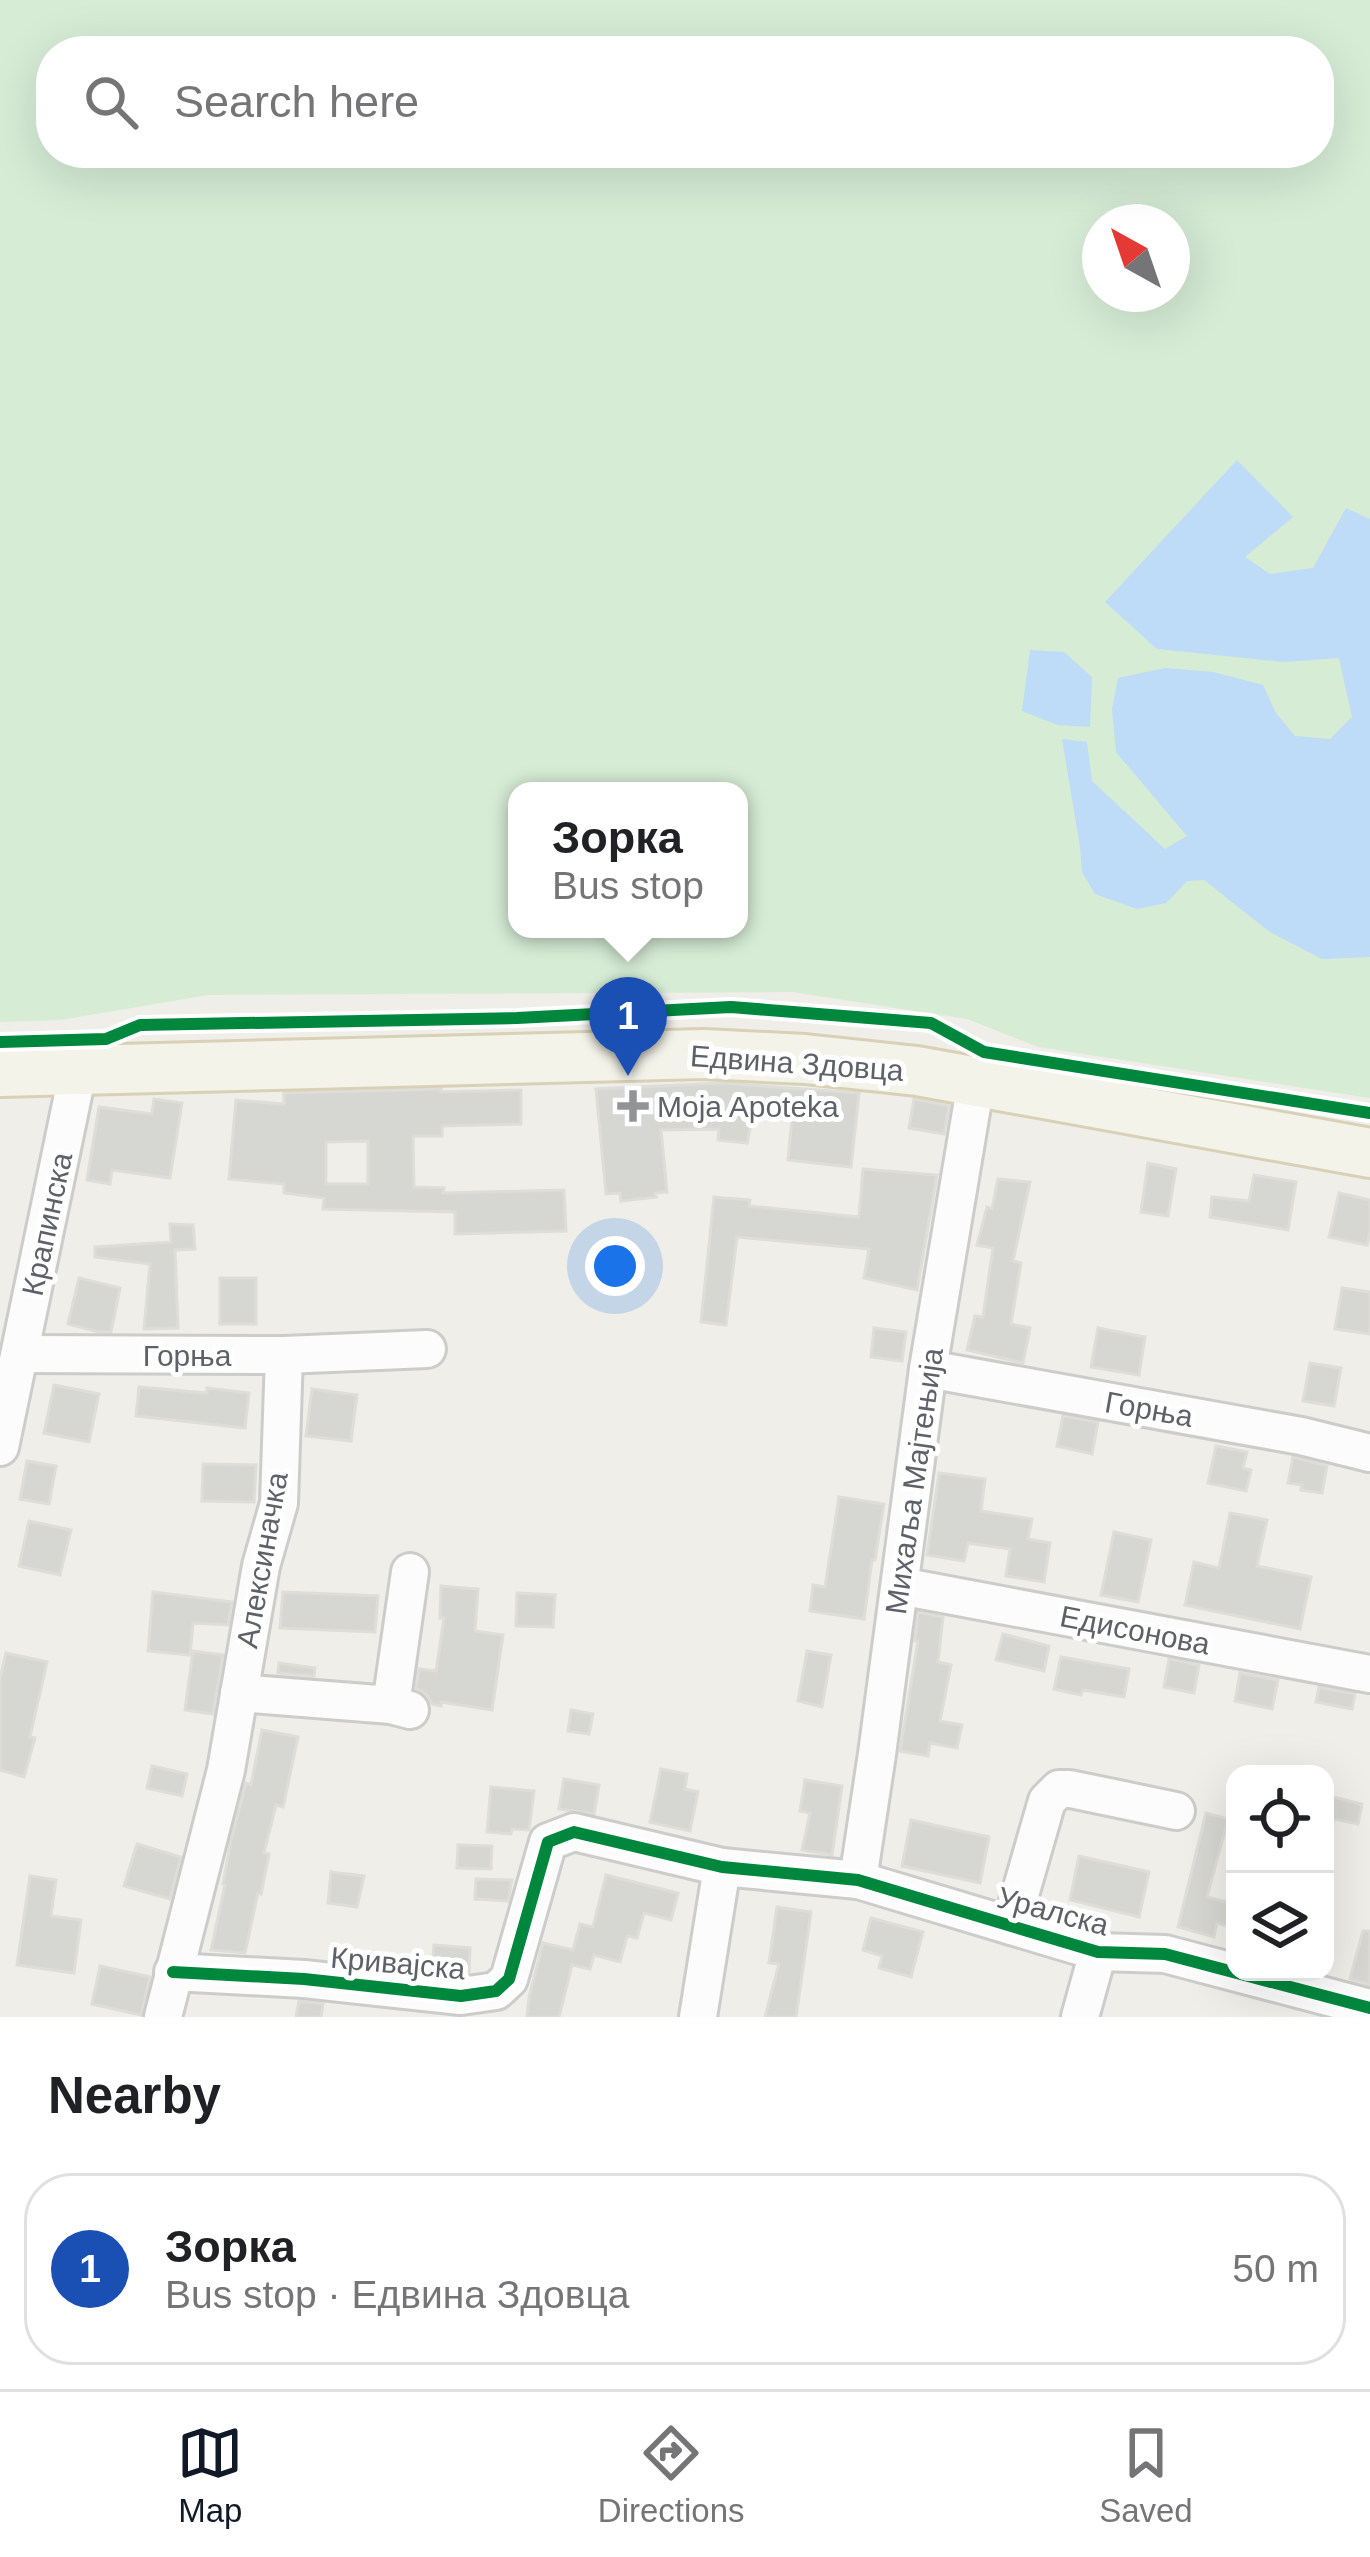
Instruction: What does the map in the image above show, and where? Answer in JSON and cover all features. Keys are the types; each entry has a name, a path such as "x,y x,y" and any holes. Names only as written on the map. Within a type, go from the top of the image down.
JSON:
{"main road":[{"name":"Едвина Здовца","path":"0,1072 704,1054 806,1059 917,1071 1370,1153"}],"street":[{"name":"Крапинска","path":"0,1447 78,1071"},
{"name":"Михаља Мајтењија","path":"858,1880 928,1369 976,1082"},
{"name":"Горња","path":"20,1354 284,1355 427,1349"},
{"name":"Алексиначка","path":"163,2017 226,1770 261,1565 279,1503 284,1355"},
{"name":"Горња","path":"928,1369 1301,1436 1370,1453"},
{"name":"Алексиначка","path":"239,1694 400,1708 410,1573"},
{"name":"Едисонова","path":"900,1586 1370,1675"},
{"name":"Уралска","path":"1011,1927 1047,1801 1059,1789 1176,1811"},
{"name":"Кривајска","path":"173,1972 304,1979 461,1996 496,1991 509,1979 548,1842 574,1832 722,1867"},
{"name":"Уралска","path":"722,1867 858,1880 1098,1952 1165,1954 1370,2008"},
{"path":"698,2017 722,1867"},
{"path":"1079,2017 1098,1952"}],"green space":[{"path":"0,0 1370,0 1370,1098 1038,1047 967,1019 792,992 208,995 60,1020 0,1022"}],"water":[{"path":"1237,460 1293,517 1245,557 1270,574 1313,568 1346,508 1370,519 1370,957 1322,959 1270,932 1204,880 1187,881 1166,903 1137,909 1095,894 1082,872 1062,739 1087,742 1092,781 1165,849 1187,836 1116,752 1112,709 1118,678 1165,668 1213,672 1263,685 1276,713 1295,736 1330,739 1352,717 1339,658 1284,662 1157,649 1105,602"},
{"path":"1030,650 1064,652 1092,677 1090,727 1058,725 1022,711"}],"building":[{"path":"722,1083 859,1093 851,1167 788,1160 792,1119 753,1114 747,1143 718,1140 719,1129 661,1130 667,1192 621,1201 620,1193 606,1194 596,1089"},
{"path":"521,1090 521,1124 442,1126 442,1136 413,1136 414,1187 444,1188 443,1193 564,1190 566,1231 455,1234 455,1212 323,1209 324,1198 284,1193 284,1184 229,1179 236,1100 284,1104 284,1093","holes":["368,1141 368,1184 326,1184 326,1142"]},
{"path":"154,1099 182,1103 170,1178 112,1170 110,1184 87,1180 99,1107 152,1114"},
{"path":"914,1099 949,1106 944,1134 909,1128"},
{"path":"1148,1163 1176,1169 1168,1216 1141,1212"},
{"path":"863,1169 937,1175 917,1290 864,1278 869,1249 737,1237 726,1325 701,1322 714,1197 750,1200 749,1206 859,1217"},
{"path":"1254,1175 1296,1182 1288,1230 1210,1217 1212,1197 1249,1201"},
{"path":"998,1179 1030,1182 1013,1261 1021,1263 1011,1324 1030,1328 1023,1363 967,1350 975,1316 983,1317 993,1248 977,1245"},
{"path":"1339,1193 1370,1200 1367,1245 1329,1237"},
{"path":"170,1224 193,1225 195,1249 175,1250 178,1328 144,1329 150,1264 95,1257 95,1247 171,1242"},
{"path":"79,1278 120,1288 111,1332 68,1324"},
{"path":"220,1278 256,1278 256,1324 220,1324"},
{"path":"1342,1288 1370,1292 1370,1334 1335,1329"},
{"path":"874,1328 906,1332 902,1361 871,1357"},
{"path":"1098,1328 1145,1337 1139,1375 1091,1367"},
{"path":"1310,1363 1341,1368 1334,1406 1303,1401"},
{"path":"54,1385 99,1394 89,1442 44,1433"},
{"path":"139,1387 249,1393 245,1428 136,1416"},
{"path":"312,1389 357,1395 351,1441 306,1436"},
{"path":"1063,1416 1098,1422 1092,1454 1057,1446"},
{"path":"1216,1446 1247,1452 1243,1468 1251,1470 1246,1491 1208,1483"},
{"path":"1293,1457 1327,1466 1322,1493 1288,1483"},
{"path":"27,1461 56,1466 49,1504 20,1499"},
{"path":"203,1464 256,1465 254,1502 202,1501"},
{"path":"939,1473 985,1479 981,1511 1032,1519 1028,1539 1050,1543 1044,1582 1006,1576 1010,1549 968,1543 964,1561 927,1555"},
{"path":"839,1497 884,1504 864,1619 810,1611 813,1585 825,1587"},
{"path":"1230,1513 1267,1520 1257,1566 1311,1577 1300,1629 1185,1605 1194,1562 1219,1568"},
{"path":"29,1521 71,1530 60,1575 19,1566"},
{"path":"1114,1532 1151,1540 1138,1602 1101,1595"},
{"path":"441,1586 478,1589 475,1631 503,1635 492,1710 432,1704 416,1688 419,1669 436,1671 444,1618 440,1618"},
{"path":"153,1592 232,1602 228,1625 193,1623 190,1655 148,1651"},
{"path":"283,1592 378,1596 375,1632 280,1628"},
{"path":"517,1593 555,1595 553,1627 516,1626"},
{"path":"918,1612 943,1617 938,1662 951,1665 940,1721 962,1725 957,1748 930,1743 928,1756 900,1751 918,1641"},
{"path":"1003,1634 1049,1646 1044,1671 996,1660"},
{"path":"193,1651 223,1655 213,1714 185,1710"},
{"path":"807,1651 831,1655 822,1707 798,1701"},
{"path":"6,1653 47,1662 24,1777 0,1770 0,1679"},
{"path":"1061,1657 1129,1669 1124,1697 1054,1689"},
{"path":"1169,1659 1199,1665 1194,1693 1164,1687"},
{"path":"279,1663 315,1668 314,1676 278,1673"},
{"path":"1240,1673 1278,1680 1272,1709 1235,1701"},
{"path":"1319,1687 1355,1694 1352,1709 1316,1702"},
{"path":"571,1710 593,1714 589,1734 568,1731"},
{"path":"262,1730 298,1737 283,1807 276,1805 245,1953 211,1950 231,1840 246,1783 251,1785"},
{"path":"152,1766 187,1774 182,1796 147,1788"},
{"path":"661,1769 687,1774 685,1789 698,1792 690,1831 650,1822"},
{"path":"564,1779 599,1785 594,1814 559,1809"},
{"path":"805,1780 842,1786 832,1855 802,1850 810,1813 800,1811"},
{"path":"491,1787 534,1791 529,1830 487,1832"},
{"path":"1334,1797 1362,1804 1358,1824 1334,1819"},
{"path":"1206,1813 1226,1818 1207,1897 1226,1902 1226,1926 1217,1923 1214,1937 1178,1927"},
{"path":"911,1820 989,1837 980,1883 902,1866"},
{"path":"137,1844 181,1857 170,1899 124,1886"},
{"path":"458,1845 492,1846 491,1869 457,1868"},
{"path":"1079,1856 1149,1872 1139,1917 1070,1900"},
{"path":"331,1872 364,1876 357,1907 328,1903"},
{"path":"606,1875 678,1893 671,1920 644,1913 637,1938 627,1936 620,1962 594,1955 590,1969 572,1965 559,2017 527,2017 543,1943 573,1950 580,1924 593,1927"},
{"path":"30,1876 56,1880 51,1916 81,1920 74,1973 17,1965"},
{"path":"476,1879 512,1880 508,1901 475,1899"},
{"path":"777,1907 811,1912 796,2017 765,2017 779,1964 769,1963"},
{"path":"871,1918 923,1932 911,1977 879,1968 882,1956 863,1950"},
{"path":"1363,1931 1370,1931 1370,1985 1350,1979"},
{"path":"434,1945 470,1948 469,1972 432,1970"},
{"path":"100,1966 150,1977 141,2015 92,2004"},
{"path":"299,2001 323,2004 321,2017 296,2017"}],"cycle path":[{"path":"0,1042 106,1039 140,1025 517,1018 731,1007 931,1023 984,1052 1370,1113"},
{"path":"173,1972 304,1979 461,1996 496,1991 509,1979 548,1842 574,1832 722,1867 858,1880 1098,1952 1165,1954 1370,2008"}],"place":[{"name":"Зорка","path":"628,1076"},
{"name":"Moja Apoteka","path":"633,1106"}]}
